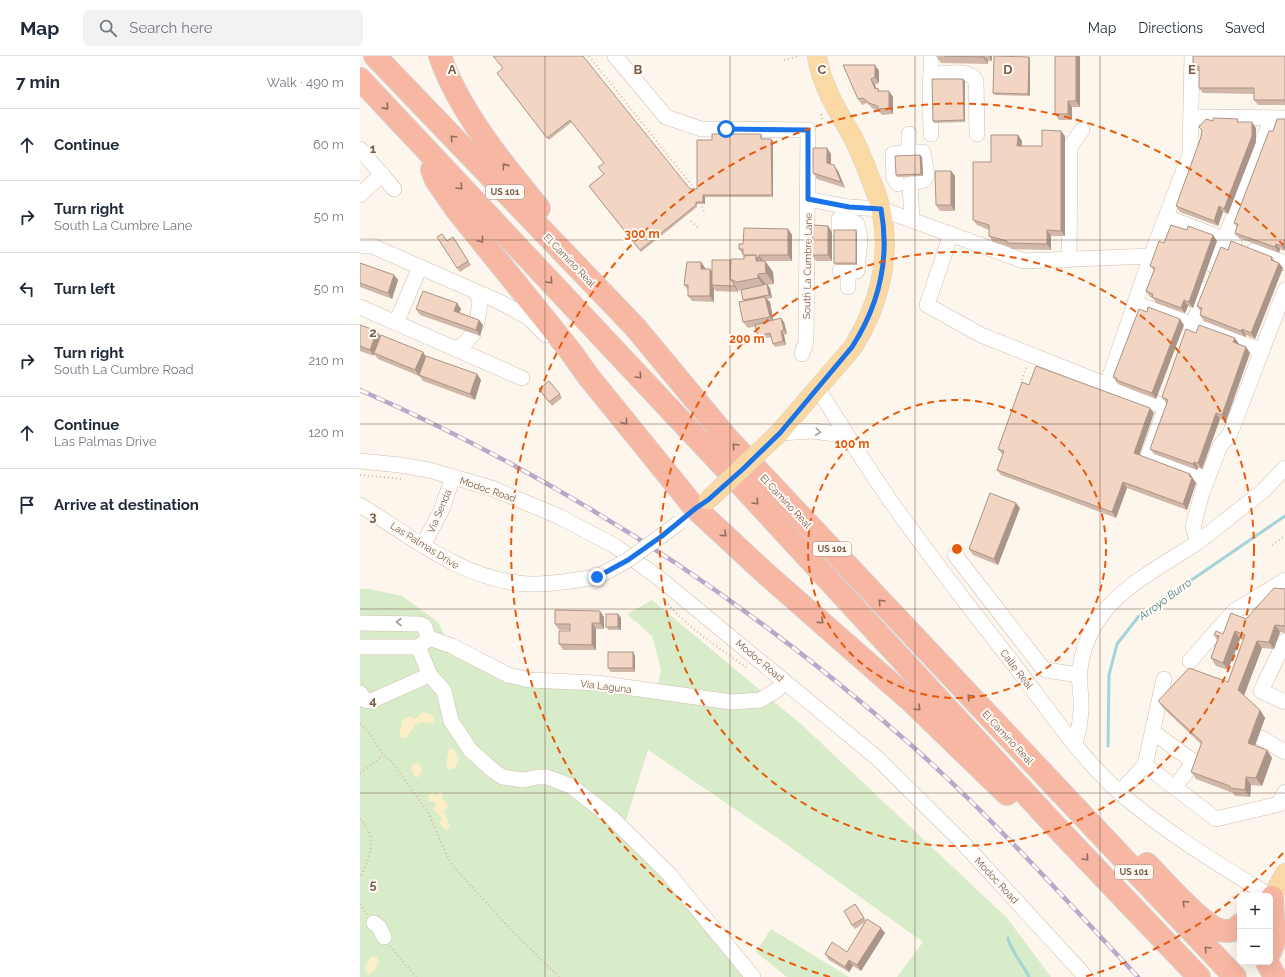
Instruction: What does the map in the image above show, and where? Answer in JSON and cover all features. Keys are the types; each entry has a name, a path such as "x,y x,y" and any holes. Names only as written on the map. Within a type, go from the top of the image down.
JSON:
{"highway":[{"name":"El Camino Real","path":"375,56 635,327 727,438 1235,977"},
{"path":"440,56 454,88 467,111 511,174 635,327"},
{"name":"US 101","path":"360,79 424,149 742,486 1059,830 1199,977"},
{"path":"424,149 436,180 456,209 571,352 588,376 694,510 912,702 1020,806 1059,830"},
{"path":"1035,766 1068,784 1207,922 1219,930 1229,932 1237,927"},
{"path":"1273,948 1276,937 1285,931"}],"main road":[{"name":"Las Palmas Drive","path":"694,510 743,469 780,433 818,389 852,347 872,310 881,280 883,261 883,222 878,201 852,134 841,118 822,76 817,56"},
{"path":"1273,899 1285,872"}],"street":[{"name":"South La Cumbre Lane","path":"615,56 666,117 702,129 808,130 806,342 802,354"},
{"path":"930,134 930,83 932,56"},
{"path":"1108,385 1151,256 1190,154 1192,56"},
{"path":"931,75 968,74 974,77 976,81 977,134"},
{"path":"1184,338 1224,240 1278,118 1191,118"},
{"path":"1069,260 1070,147 1082,130"},
{"path":"909,134 909,154"},
{"path":"360,149 394,189"},
{"path":"923,152 927,175 924,180 906,181 894,178 893,154 923,152"},
{"path":"360,195 382,174"},
{"path":"846,222 906,181"},
{"path":"906,181 912,220"},
{"path":"808,199 846,222 857,224 860,239 857,271 846,267 848,287"},
{"path":"878,201 912,220 1024,261 1151,256"},
{"path":"1166,217 1285,263"},
{"path":"951,234 926,305 981,335 1166,407 1148,456 1206,479"},
{"path":"360,246 372,246 500,302 529,318 556,345 571,352"},
{"path":"396,323 420,267"},
{"path":"1198,542 1193,527 1206,479 1220,446 1230,434 1285,290"},
{"path":"455,349 464,344 475,328 480,302 477,292"},
{"path":"1135,303 1262,351"},
{"path":"360,307 522,378"},
{"name":"Calle Real","path":"818,389 887,495 951,585 1099,773 1120,792 1176,836 1264,893"},
{"path":"1160,405 1165,390"},
{"path":"780,433 813,431 835,434 854,444"},
{"name":"Modoc Road","path":"360,461 400,465 453,477 491,488 558,516 616,546 659,578 876,757 957,837 1086,977"},
{"path":"1075,744 1079,729 1081,708 1079,675 1088,636 1105,609 1119,595 1198,542 1263,492 1285,468"},
{"name":"Via Senda","path":"423,545 440,511 453,477"},
{"name":"Las Palmas Drive","path":"360,505 455,565 475,573 507,582 529,584 597,577 628,560 694,510"},
{"path":"955,555 1041,666 1046,670 1079,675"},
{"path":"1190,661 1233,612 1285,580"},
{"name":"Via Laguna","path":"360,623 419,624 424,626 424,642"},
{"path":"1285,641 1280,666 1261,691 1285,702"},
{"path":"424,642 428,673 444,691 451,721 471,751 503,777 523,780 547,777 571,786 613,819 668,873 753,977"},
{"name":"Via Laguna","path":"360,647 424,642 452,646 508,675 530,680 597,683 731,702 760,700 777,690 785,682"},
{"path":"360,693 365,700 371,701 414,683 428,673"},
{"path":"1120,792 1145,765 1164,678"},
{"path":"1153,732 1194,762 1175,787"},
{"path":"1261,738 1285,752"},
{"path":"1145,765 1216,819 1279,804 1285,792"},
{"path":"374,923 379,927 384,937"}],"path":[{"path":"589,56 694,188 696,194"},
{"path":"784,60 800,56"},
{"path":"822,120 819,115 824,115"},
{"path":"694,188 701,188"},
{"path":"699,200 704,211"},
{"path":"691,221 698,228"},
{"path":"1022,380 1031,355"},
{"path":"360,475 405,479"},
{"path":"1272,545 1285,536"},
{"path":"662,597 671,609 697,631 752,672"},
{"path":"360,724 367,729 383,756 394,766 428,812 445,852 453,866 513,932 559,977"},
{"path":"360,773 383,756"},
{"path":"360,819 367,828 372,842 369,860 360,878"}],"green space":[{"path":"360,589 369,589 402,596 438,622 452,651 503,677 656,697 661,669 652,636 627,614 652,600 802,725 1007,918 1051,977 897,977 923,942 776,837 648,750 622,833 733,957 747,977 360,977"},
{"path":"771,929 849,977 787,977 756,952"}],"sand":[{"path":"423,712 433,715 435,723 424,722 415,725 406,738 400,737 400,728 402,728 401,723 405,718 412,716 412,718 415,719"},
{"path":"452,748 456,753 458,760 456,766 450,770 447,767 447,760 449,749"},
{"path":"417,763 420,765 422,770 419,777 415,777 411,768"},
{"path":"440,791 443,793 442,800 446,801 448,806 447,809 443,810 450,826 448,830 443,828 439,822 442,820 432,808 436,806 433,801 429,802 428,795 433,793 437,796"},
{"path":"376,956 379,962 374,971 368,975 365,967 371,957"}],"building":[{"path":"493,56 583,56 690,189 697,189 697,140 712,140 712,134 761,134 761,139 771,139 772,195 703,195 703,202 696,202 696,205 640,250 589,186 604,174 598,167 604,163 570,120 547,138 497,73 503,68"},
{"path":"944,56 982,56 982,57"},
{"path":"994,56 1029,57 1028,94 993,93"},
{"path":"1055,56 1076,56 1076,101 1068,101 1068,114 1055,114"},
{"path":"1193,56 1285,56 1285,100 1254,100 1254,88 1199,88 1199,66 1193,66"},
{"path":"843,65 875,65 875,77 871,79 875,89 878,88 878,91 889,91 889,108 878,109 878,106 869,103 863,98 858,99"},
{"path":"932,79 963,79 964,120 933,121"},
{"path":"1213,118 1238,119 1237,122 1252,122 1252,136 1224,209 1219,206 1214,221 1176,206 1201,137 1202,130 1199,127 1206,119 1213,121"},
{"path":"1277,119 1285,119 1285,239 1282,246 1276,244 1275,247 1235,233 1238,224 1234,223 1269,131 1273,131"},
{"path":"1042,130 1061,131 1061,231 1047,230 1047,244 1007,243 1007,241 989,236 989,225 973,220 973,162 991,162 991,135 1018,135 1017,146 1042,146"},
{"path":"813,148 827,148 827,163 834,165 841,182 813,173"},
{"path":"920,155 921,174 896,175 895,156"},
{"path":"935,171 951,171 951,205 936,205"},
{"path":"813,225 828,226 828,255 812,255"},
{"path":"1171,225 1187,230 1188,226 1213,235 1189,302 1184,300 1181,308 1152,297 1153,294 1146,291 1155,268 1150,266 1159,241 1164,243"},
{"path":"744,228 788,229 788,255 759,255 759,258 757,258 756,255 743,255 743,249 739,249 739,244 743,244"},
{"path":"834,230 856,230 856,263 834,263"},
{"path":"442,234 447,241 453,237 468,261 457,268 437,237"},
{"path":"1231,241 1272,257 1271,260 1279,263 1251,333 1242,329 1241,331 1200,315 1202,308 1197,306 1221,247 1228,250"},
{"path":"756,255 756,261 765,261 766,273 758,274 758,278 737,282 730,279 731,259 744,259 744,256"},
{"path":"712,260 730,260 730,279 734,286 712,285"},
{"path":"687,262 701,262 701,269 710,269 710,296 688,296 688,285 684,285"},
{"path":"360,263 394,275 388,293 360,283"},
{"path":"767,284 769,295 743,300 741,290"},
{"path":"423,291 457,303 454,311 479,320 476,330 416,309"},
{"path":"765,297 770,317 743,322 739,302"},
{"path":"1148,307 1180,319 1152,393 1116,380 1117,378 1113,377 1139,309 1147,312"},
{"path":"781,318 784,330 781,331 783,341 773,344 770,333 758,336 755,325"},
{"path":"360,325 377,331 370,350 360,346"},
{"path":"1199,325 1235,338 1233,342 1246,347 1222,415 1216,413 1198,463 1194,462 1193,464 1150,449 1168,400 1162,397 1186,329 1196,333"},
{"path":"381,335 423,352 415,370 374,353"},
{"path":"426,356 477,374 470,394 419,375"},
{"path":"1036,366 1150,408 1134,453 1190,474 1189,476 1192,478 1183,504 1123,482 1112,512 997,470 1004,451 998,449 1022,382 1029,385"},
{"path":"549,381 560,394 549,402 539,389"},
{"path":"990,493 1016,503 994,559 969,549"},
{"path":"1274,588 1285,589 1285,626 1275,625 1269,642 1257,641 1238,690 1260,710 1248,743 1267,750 1256,778 1246,777 1245,790 1230,788 1230,786 1191,772 1202,742 1158,701 1189,668 1228,682 1245,635 1235,631 1223,663 1211,658 1219,636 1214,635 1216,631 1223,634 1231,613 1246,619"},
{"path":"555,610 600,611 600,623 592,623 592,645 559,644 559,631 570,631 570,624 555,624"},
{"path":"606,614 618,614 618,627 606,627"},
{"path":"608,652 633,652 633,668 608,668"},
{"path":"855,904 864,918 852,925 844,911"},
{"path":"867,919 881,928 857,965 849,960 845,967 825,954 832,942 847,952"}],"waterway":[{"name":"Arroyo Burro","path":"1108,746 1109,675 1117,644 1139,616 1285,516"},
{"name":"Arroyo Burro","path":"1008,938 1011,947 1029,977"}],"railway":[{"path":"360,390 435,425 508,462 579,502 717,591 783,640 848,691 940,771 1027,858 1138,977"}],"route":[{"path":"597,577 628,560 680,522 708,500 774,439 818,389 852,347 862,332 876,299 881,280 883,261 884,240 881,209 849,207 808,199 808,130 726,129"}]}
